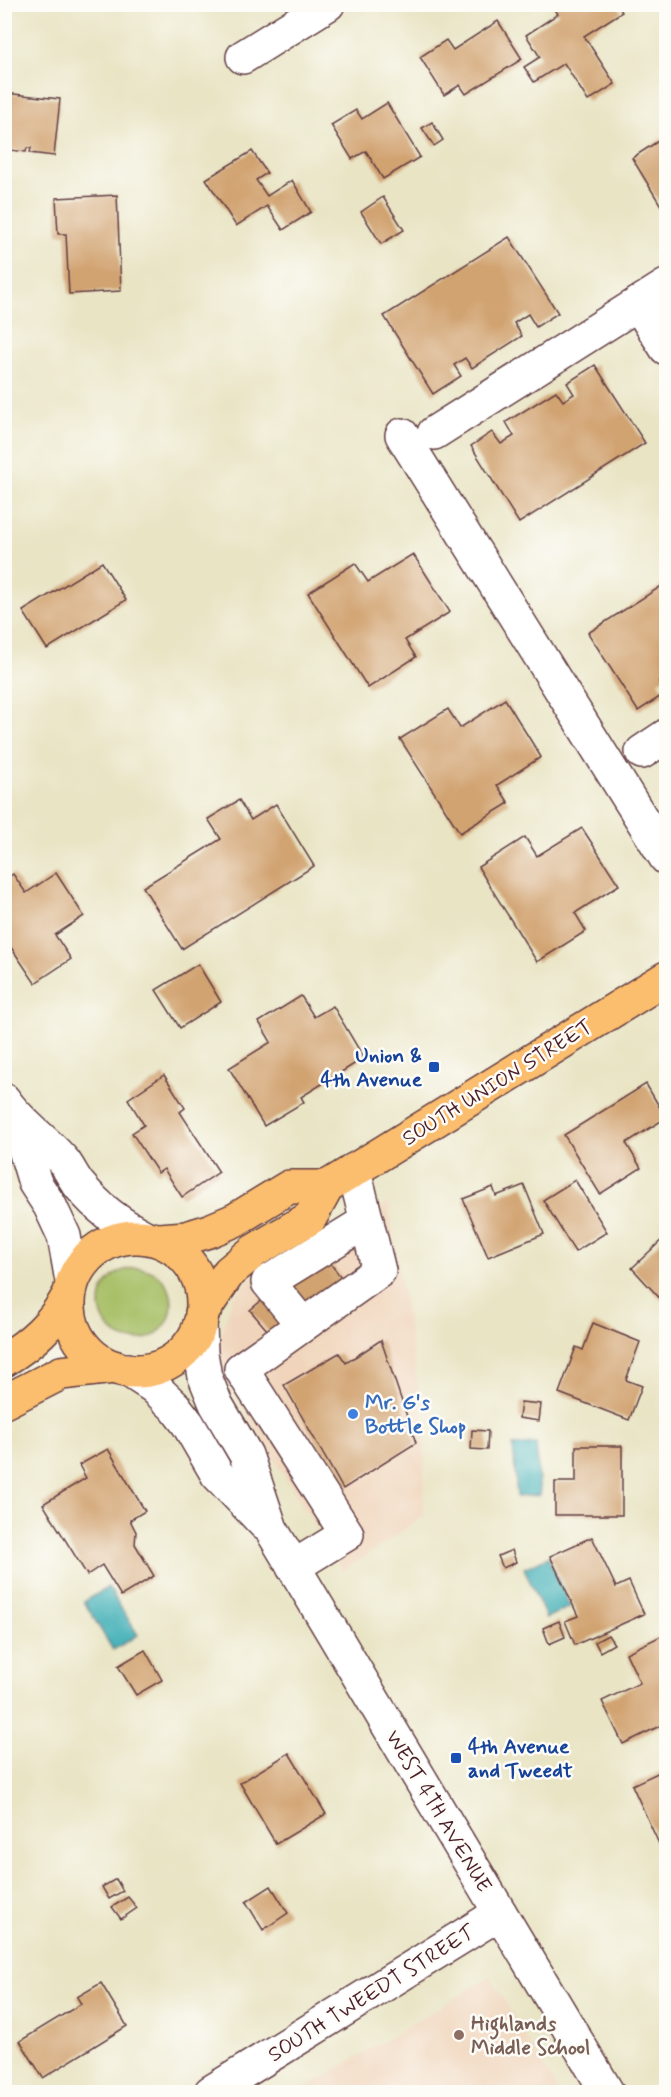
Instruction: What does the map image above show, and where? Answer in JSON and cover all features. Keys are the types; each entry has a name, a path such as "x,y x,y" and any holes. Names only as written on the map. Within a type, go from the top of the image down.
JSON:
{"main road":[{"name":"SOUTH UNION STREET","path":"201,1318 229,1272 254,1251 310,1218 340,1178 666,978"},
{"path":"4,1360 45,1330 60,1312 80,1265 93,1251 109,1242 126,1237 186,1238 235,1220 290,1187 340,1178"},
{"path":"4,1402 61,1373 121,1369 147,1370 164,1365 180,1354 192,1340 201,1318 202,1292 196,1273 181,1256 152,1239"},
{"path":"70,1288 69,1314 74,1331 84,1347 98,1359 121,1369"}],"street":[{"path":"243,57 328,4"},
{"path":"434,433 666,286"},
{"path":"638,304 666,348"},
{"path":"402,435 666,858"},
{"path":"9,1107 64,1162 80,1186 105,1212 123,1226 152,1239"},
{"path":"9,1107 35,1183 50,1206 64,1236 70,1288"},
{"path":"293,1567 347,1534 241,1369 379,1270 367,1221 340,1178"},
{"path":"303,1325 268,1282 367,1221"},
{"name":"WEST 4TH AVENUE","path":"201,1318 201,1353 206,1377 216,1404 246,1455 270,1529"},
{"name":"WEST 4TH AVENUE","path":"121,1369 154,1387 175,1407 188,1424 217,1474 270,1529 607,2092"},
{"name":"SOUTH TWEEDT STREET","path":"211,2092 500,1913"}],"shaded area":[{"path":"388,1203 425,1427 424,1516 343,1571 224,1378 219,1345 233,1298 248,1280 263,1271 288,1263"},
{"name":"Highlands Middle School","path":"490,1977 559,2092 299,2092"}],"green space":[{"path":"143,1268 162,1278 170,1290 172,1304 170,1318 162,1330 150,1338 129,1340 110,1330 102,1318 100,1297 110,1278 122,1270"}],"water":[{"path":"536,1444 540,1495 517,1497 513,1446"},
{"path":"548,1557 570,1607 546,1618 524,1568"},
{"path":"108,1587 138,1635 113,1650 84,1602"}],"building":[{"path":"552,4 617,4 622,12 584,36 615,84 588,101 564,63 534,82 524,67 540,57 526,35 558,14"},
{"path":"498,21 522,59 466,94 460,85 444,95 420,57 446,40 453,50"},
{"path":"4,93 60,99 54,156 30,153 31,148 27,148 26,152 10,150 8,165 4,165"},
{"path":"387,103 420,157 383,179 366,151 352,159 331,125 356,110 362,119"},
{"path":"432,122 443,140 434,146 422,128"},
{"path":"666,136 666,214 632,158"},
{"path":"252,151 267,173 256,180 267,196 292,180 311,212 283,230 267,206 236,226 206,179"},
{"path":"117,195 121,291 69,294 66,234 58,234 56,198"},
{"path":"383,197 404,230 381,244 361,212"},
{"path":"509,237 558,313 536,327 528,314 514,323 522,336 472,368 465,358 454,365 461,376 433,394 384,316"},
{"path":"595,365 645,443 519,523 471,446 492,432 501,444 514,436 506,422 556,391 563,401 574,394 567,383"},
{"path":"413,554 450,612 405,640 416,657 368,688 308,593 355,563 368,582"},
{"path":"102,562 126,600 47,649 23,611"},
{"path":"666,583 666,677 659,682 666,693 638,711 588,633"},
{"path":"505,699 541,757 497,785 509,803 460,833 400,739 448,709 460,728"},
{"path":"239,800 251,820 276,804 314,866 182,949 143,887 221,839 208,819"},
{"path":"582,828 619,885 575,913 586,931 537,962 478,867 525,837 537,856"},
{"path":"56,873 84,916 55,935 71,959 35,983 4,937 4,880 13,874 26,893"},
{"path":"198,964 221,1002 180,1028 156,990"},
{"path":"301,996 314,1017 333,1006 364,1058 301,1097 304,1102 264,1126 229,1068 271,1042 259,1022"},
{"path":"164,1075 185,1108 180,1112 219,1172 182,1197 164,1169 158,1173 132,1133 144,1125 128,1099"},
{"path":"646,1084 666,1118 626,1143 641,1168 600,1194 564,1135"},
{"path":"575,1180 607,1232 575,1252 543,1200"},
{"path":"524,1185 544,1234 488,1257 463,1199 493,1187 496,1196"},
{"path":"666,1236 666,1305 632,1268"},
{"path":"321,1251 343,1280 273,1337 250,1310"},
{"path":"593,1323 640,1342 626,1380 642,1386 629,1420 559,1393 576,1347 583,1350"},
{"name":"Mr. G's Bottle Shop","path":"381,1340 416,1443 343,1489 284,1385 339,1353 346,1363"},
{"path":"521,1402 541,1404 539,1421 519,1418"},
{"path":"472,1430 488,1431 487,1450 471,1449"},
{"path":"576,1446 622,1446 622,1515 555,1515 555,1482 576,1482"},
{"path":"108,1449 145,1511 130,1520 136,1532 135,1544 154,1576 121,1596 102,1565 87,1575 43,1504 86,1478 79,1465"},
{"path":"592,1537 616,1587 629,1581 644,1614 575,1645 565,1621 578,1616 550,1556"},
{"path":"512,1550 516,1562 503,1568 498,1556"},
{"path":"559,1621 565,1637 549,1644 543,1628"},
{"path":"608,1635 614,1644 600,1652 595,1642"},
{"path":"661,1636 666,1648 666,1723 623,1744 602,1701 640,1683 626,1653"},
{"path":"145,1650 162,1680 136,1695 118,1666"},
{"path":"289,1753 326,1814 276,1844 240,1783"},
{"path":"666,1769 666,1859 632,1785"},
{"path":"116,1879 123,1891 109,1899 102,1887"},
{"path":"271,1886 288,1913 263,1930 246,1902"},
{"path":"128,1897 137,1908 121,1919 112,1907"},
{"path":"101,1983 127,2026 43,2078 20,2041 81,2004 77,1997"}],"place":[{"name":"Union & 4th Avenue","path":"434,1067"},
{"name":"Mr. G's Bottle Shop","path":"353,1414"},
{"name":"4th Avenue and Tweedt","path":"456,1758"},
{"name":"Highlands Middle School","path":"459,2035"}]}
